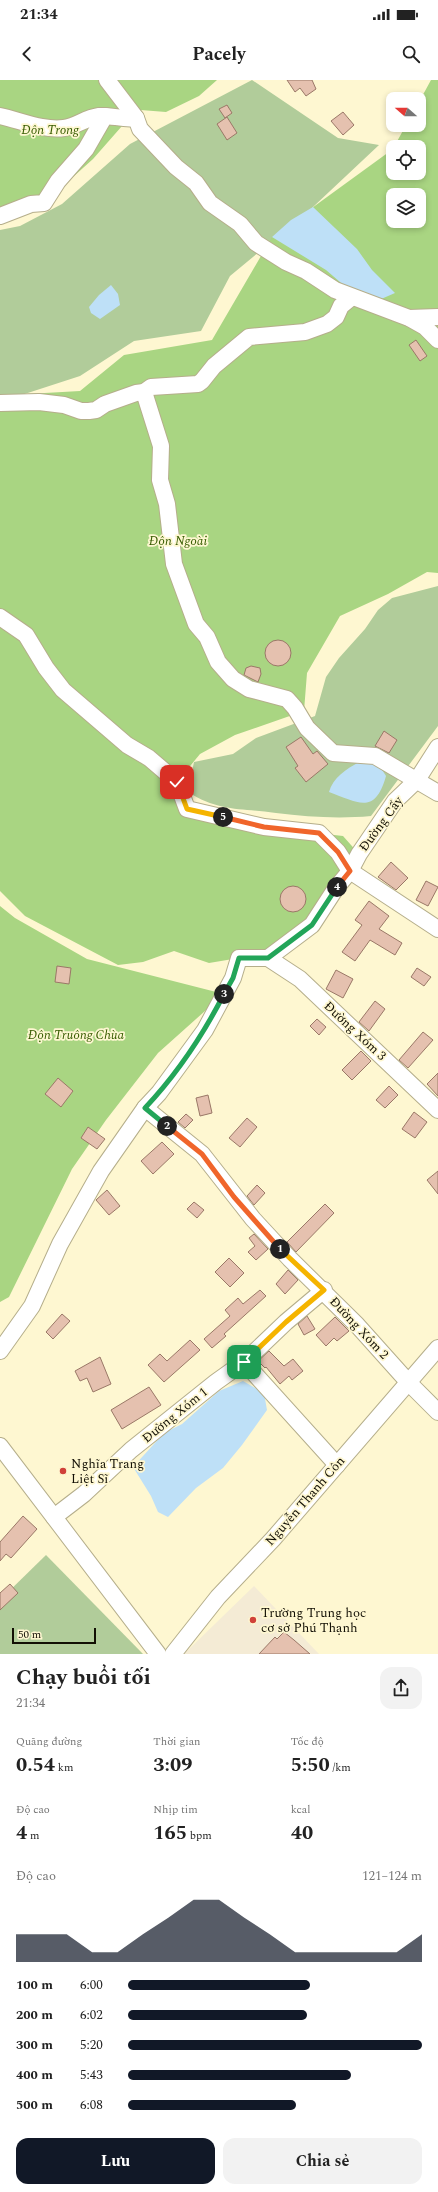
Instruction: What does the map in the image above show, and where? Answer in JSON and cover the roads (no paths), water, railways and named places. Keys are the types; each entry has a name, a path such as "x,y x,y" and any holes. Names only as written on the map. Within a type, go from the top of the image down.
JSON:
{"street":[{"path":"107,80 136,118 140,129 176,167 196,183 210,203 240,224 256,243 286,262 306,271 335,290 352,298 409,318 438,323"},
{"path":"0,116 23,123 62,129 72,127 82,120 105,116 113,115 124,120 136,118"},
{"path":"0,216 31,204 44,203 58,181 86,149 105,116"},
{"path":"0,403 39,402 64,405 81,411 89,411 96,410 105,404 136,393 144,392 151,387 198,384 214,366 249,337 305,332 327,324 336,318 341,306 352,298"},
{"path":"409,318 438,317"},
{"path":"409,318 425,327 438,340"},
{"path":"144,392 161,446 160,480 168,504 174,564 196,624 207,637 218,662 233,679 249,689 287,700 295,708 307,728 333,753 374,756 438,793"},
{"path":"0,617 26,636 46,668 63,690 127,745 149,758 177,782 187,809 264,827 319,833 338,852 350,871 438,929"},
{"name":"Đường Cấy","path":"268,958 312,925 336,888 350,871 359,854 395,801 417,780 438,747"},
{"path":"0,1351 32,1306 60,1244 101,1171 145,1108 159,1093 205,1030 233,978 239,958 268,958"},
{"name":"Đường Xóm 3","path":"268,958 300,979 438,1110"},
{"name":"Đường Xóm 2","path":"145,1108 202,1154 253,1219 290,1259 324,1290 409,1383 438,1412"},
{"name":"Đường Xóm 1","path":"54,1517 84,1494 131,1450 216,1382 244,1362 286,1322 324,1290"},
{"name":"Nguyễn Thanh Côn","path":"173,1654 218,1597 273,1539 438,1348"},
{"path":"244,1362 337,1465"},
{"path":"0,1446 158,1654"}],"water":[{"path":"313,207 357,249 372,270 395,293 372,303 347,288 326,270 272,237 291,220"},
{"path":"111,285 118,294 120,305 100,319 91,313 89,307 99,295"},
{"path":"361,761 379,765 386,776 382,788 377,796 371,801 365,803 349,800 329,792 337,777"},
{"path":"243,1381 264,1393 267,1410 242,1445 223,1468 196,1488 168,1517 158,1512 151,1496 133,1467 164,1433 182,1424 219,1391"}],"place":[{"name":"Nghĩa Trang Liệt Sĩ","path":"63,1471"},
{"name":"Trường Trung học cơ sở Phú Thạnh","path":"253,1620"}],"park label":[{"name":"Độn Trong","path":"50,130"},
{"name":"Độn Ngoài","path":"178,541"},
{"name":"Độn Truông Chùa","path":"76,1035"}]}
